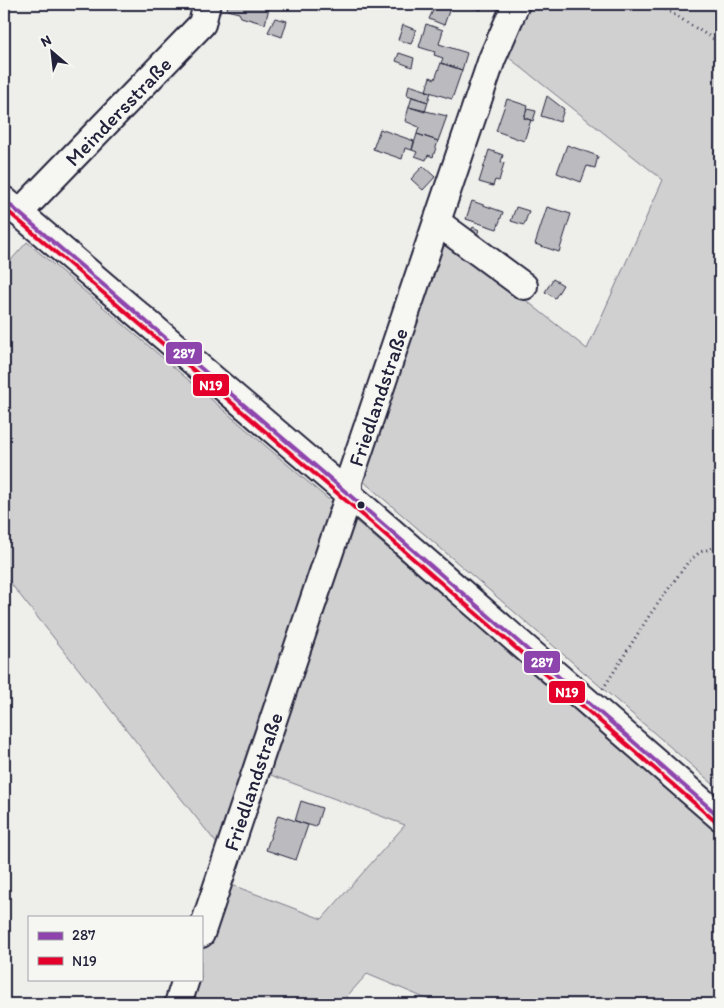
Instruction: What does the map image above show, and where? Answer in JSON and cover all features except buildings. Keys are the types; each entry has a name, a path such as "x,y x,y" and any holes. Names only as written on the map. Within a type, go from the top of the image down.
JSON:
{"street":[{"name":"Meindersstraße","path":"12,207 202,24 208,4"},
{"name":"Friedlandstraße","path":"202,931 349,496 349,481 492,59 516,4"},
{"path":"12,207 720,818"},
{"path":"437,222 524,286"},
{"path":"178,1004 186,980"}],"path":[{"path":"657,4 720,43"},
{"path":"603,690 649,616 688,562 700,552 720,546"}],"shaded area":[{"path":"525,4 720,4 720,790 363,481 443,234 587,349 663,180 503,53"},
{"path":"27,242 336,506 218,845 4,575 4,268"},
{"path":"350,516 720,833 720,1004 439,1004 367,974 340,1004 180,1004 189,980 202,980 202,943 224,882 322,919 405,825 260,771"}],"transit line":[{"name":"287","path":"4,200 361,505 720,817"},
{"name":"N19","path":"4,208 357,510 716,822"}]}
